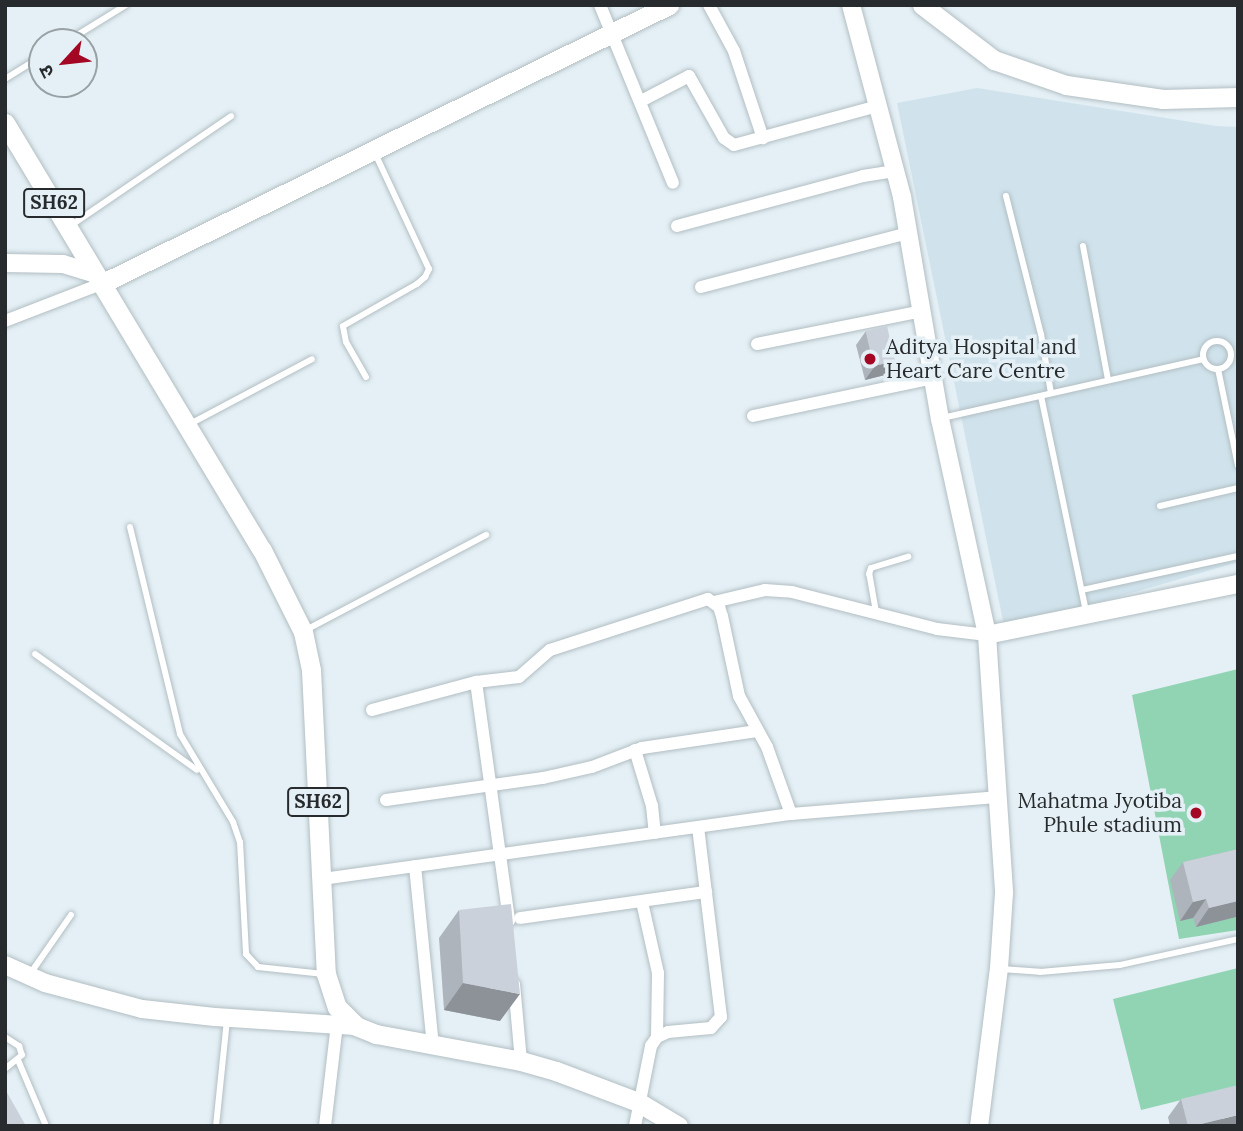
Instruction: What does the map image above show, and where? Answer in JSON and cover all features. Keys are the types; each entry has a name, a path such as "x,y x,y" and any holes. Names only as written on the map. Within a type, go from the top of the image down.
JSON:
{"main road":[{"path":"98,279 374,151 669,5"},
{"path":"922,5 994,60 1066,85 1163,99 1238,97"},
{"name":"SH62","path":"5,123 262,550 303,632 311,670 326,974 346,1025"},
{"path":"346,1025 376,1034 521,1061 597,1085 638,1102 678,1126"}],"street":[{"path":"600,5 673,183"},
{"path":"709,5 734,51 763,138"},
{"path":"852,5 895,171 908,233 979,634 999,797 1004,893 999,968 979,1126"},
{"path":"641,101 689,76 726,141 734,145 878,106"},
{"path":"677,226 863,176 895,171"},
{"path":"701,287 908,233"},
{"path":"5,263 63,264 98,279"},
{"path":"5,321 98,279"},
{"path":"757,344 922,311"},
{"path":"753,416 933,379"},
{"path":"372,710 476,682 519,677 550,650 699,600 714,602 750,593 779,590 952,631 979,634 1087,617 1238,584"},
{"path":"714,602 722,616 740,696 774,764 791,814"},
{"path":"476,682 510,936"},
{"path":"386,800 492,788 593,766 635,750 706,736 757,731"},
{"path":"635,750 652,806 655,833"},
{"path":"322,879 791,814 970,802 999,797"},
{"path":"635,1126 651,1046 657,1037 668,1032 711,1028 721,1017 698,827"},
{"path":"415,866 433,1045"},
{"path":"520,918 706,892"},
{"path":"642,902 659,973 657,1037"},
{"path":"513,964 521,1061"},
{"path":"5,965 29,976 142,1009 227,1018 346,1025 325,1126"}],"lane":[{"path":"89,28 126,5"},
{"path":"5,79 28,65"},
{"path":"69,227 231,116"},
{"path":"366,377 346,342 343,326 417,284 429,269 374,151"},
{"path":"1006,196 1041,334 1051,393"},
{"path":"1083,246 1108,380"},
{"path":"1218,341 1226,345 1230,353 1229,362 1218,369 1209,366 1203,359 1204,350 1210,343 1218,341"},
{"path":"186,426 313,359"},
{"path":"940,419 1203,359"},
{"path":"1218,369 1238,466"},
{"path":"1041,396 1087,617"},
{"path":"1160,506 1238,488"},
{"path":"130,527 174,719 186,747 233,822 240,842 246,954 251,963 258,967 326,974"},
{"path":"303,632 486,535"},
{"path":"1082,590 1238,556"},
{"path":"876,612 869,575 871,568 908,557"},
{"path":"35,654 202,773"},
{"path":"29,976 71,915"},
{"path":"999,968 1040,972 1120,965 1238,939"},
{"path":"216,1126 227,1018"},
{"path":"5,1037 19,1046 22,1055 5,1069"},
{"path":"18,1060 46,1126"}],"shaded area":[{"path":"977,88 1216,126 1238,127 1238,562 1001,631 1003,621 897,103"}],"green space":[{"name":"Mahatma Jyotiba Phule stadium","path":"1238,669 1238,930 1179,939 1132,695"},
{"path":"1238,968 1238,1086 1141,1110 1113,999"}],"building":[{"path":"887,326 895,361 874,366 866,331"},
{"path":"1238,849 1238,901 1209,908 1206,899 1193,902 1183,862"},
{"path":"511,904 520,994 463,983 459,910"},
{"path":"1238,1085 1238,1115 1188,1126 1181,1099"},
{"path":"5,1089 26,1126 5,1126"}],"place":[{"name":"Aditya Hospital and Heart Care Centre","path":"870,359"},
{"name":"Mahatma Jyotiba Phule stadium","path":"1196,813"}]}
